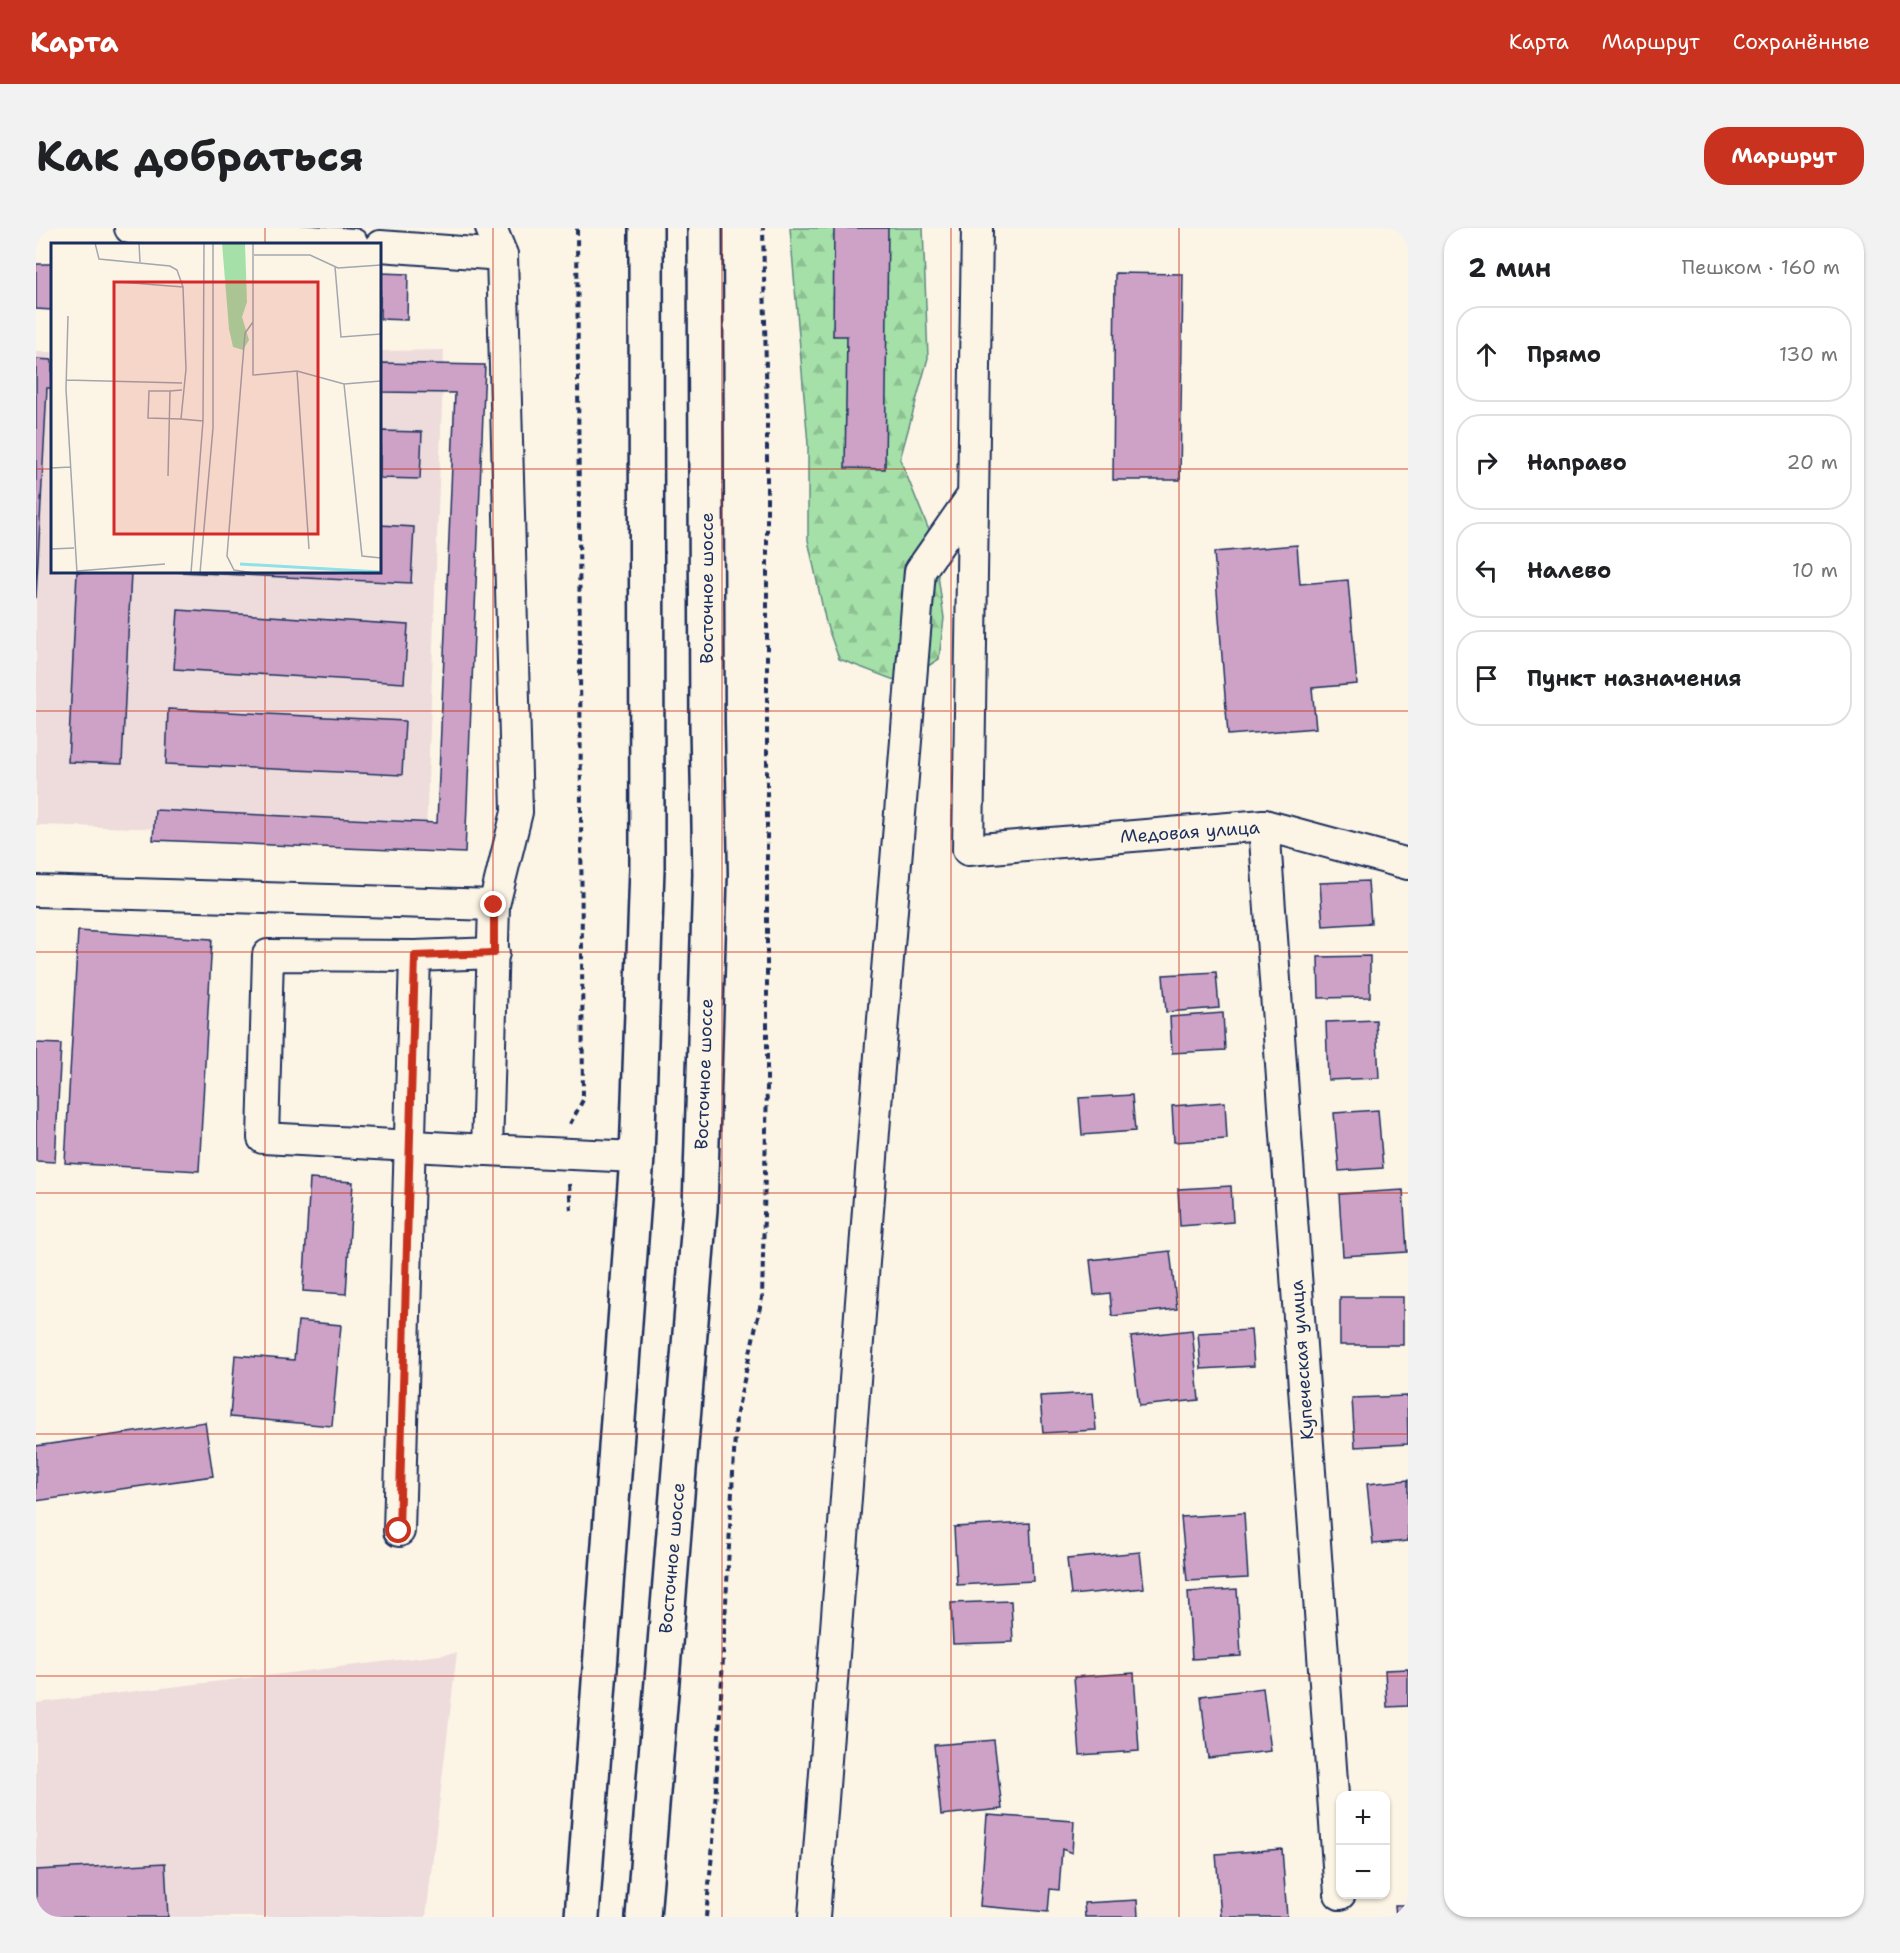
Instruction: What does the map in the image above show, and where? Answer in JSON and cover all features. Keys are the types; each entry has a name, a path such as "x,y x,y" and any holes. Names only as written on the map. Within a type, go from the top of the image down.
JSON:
{"highway":[{"path":"582,1917 637,1158 647,868 646,228"},
{"name":"Восточное шоссе","path":"643,1917 700,1209 711,874 707,723 705,228"}],"street":[{"path":"130,228 339,243"},
{"path":"488,1150 494,905 517,812 502,255 491,228"},
{"path":"814,1917 877,1092 920,571 973,495 976,228"},
{"path":"381,246 502,255"},
{"name":"Медовая улица","path":"973,495 968,850 1264,825 1408,864"},
{"name":"Купеческая улица","path":"1264,825 1337,1845"},
{"path":"36,891 494,905"},
{"path":"494,953 415,956 268,955 263,1138 637,1158"},
{"path":"399,1531 415,956"},
{"name":"Купеческая улица","path":"1341,1899 1342,1917"}],"path":[{"path":"571,1210 565,1133 584,1100 577,228"},
{"path":"706,1917 736,1417 762,1298 767,1087 767,416 763,228"}],"shaded area":[{"path":"444,350 426,837 36,825 36,352 51,352 51,573 381,573 381,351"},
{"path":"457,1653 426,1917 36,1917 36,1703"}],"green space":[{"path":"790,228 923,228 928,358 900,459 933,540 944,618 939,659 902,683 839,659 826,623 808,540 808,444"}],"building":[{"path":"834,228 888,228 885,469 845,468 847,336 833,336"},
{"path":"36,264 51,264 51,310 36,309"},
{"path":"381,273 408,274 407,320 381,319"},
{"path":"1115,273 1183,274 1180,480 1113,480"},
{"path":"36,359 51,360 51,388 47,388 36,598"},
{"path":"381,363 485,365 465,853 153,840 155,810 437,823 455,393 381,392"},
{"path":"381,431 422,432 420,479 381,478"},
{"path":"381,525 414,527 411,583 200,573 381,573"},
{"path":"1297,545 1300,584 1348,580 1357,684 1312,688 1316,728 1228,735 1214,552"},
{"path":"77,573 131,573 122,764 68,762"},
{"path":"178,610 408,625 404,683 174,669"},
{"path":"168,709 405,721 402,775 166,764"},
{"path":"1368,881 1371,923 1323,926 1320,883"},
{"path":"78,931 212,939 199,1171 65,1163"},
{"path":"1370,956 1370,997 1319,998 1318,957"},
{"path":"1216,972 1219,1008 1166,1012 1163,975"},
{"path":"1223,1013 1225,1050 1172,1053 1170,1017"},
{"path":"1376,1020 1379,1078 1328,1080 1326,1022"},
{"path":"36,1043 61,1044 55,1162 36,1161"},
{"path":"1132,1095 1135,1131 1082,1135 1079,1098"},
{"path":"1225,1102 1227,1139 1174,1142 1172,1106"},
{"path":"1378,1110 1383,1168 1339,1171 1334,1113"},
{"path":"310,1179 353,1182 346,1294 303,1291"},
{"path":"1231,1186 1233,1222 1180,1226 1178,1189"},
{"path":"1403,1190 1407,1252 1343,1256 1339,1194"},
{"path":"1170,1251 1177,1309 1112,1316 1110,1293 1094,1295 1090,1260"},
{"path":"1340,1297 1403,1297 1403,1345 1340,1345"},
{"path":"298,1321 341,1325 332,1426 230,1417 235,1355 294,1360"},
{"path":"1192,1330 1199,1400 1139,1406 1131,1337"},
{"path":"1251,1330 1254,1366 1201,1369 1198,1333"},
{"path":"1093,1393 1096,1430 1043,1433 1040,1396"},
{"path":"1407,1396 1408,1444 1355,1447 1352,1398"},
{"path":"205,1422 213,1476 36,1501 36,1446"},
{"path":"1408,1480 1408,1541 1373,1544 1367,1484"},
{"path":"1244,1513 1248,1578 1187,1581 1181,1517"},
{"path":"1030,1523 1033,1581 957,1585 954,1527"},
{"path":"1140,1552 1144,1588 1071,1595 1067,1559"},
{"path":"1237,1589 1241,1656 1192,1659 1188,1592"},
{"path":"1011,1601 1013,1642 953,1644 951,1603"},
{"path":"1408,1669 1408,1706 1387,1707 1385,1670"},
{"path":"1134,1673 1139,1751 1080,1755 1074,1677"},
{"path":"1263,1688 1271,1751 1208,1758 1201,1696"},
{"path":"994,1740 1002,1809 941,1815 934,1745"},
{"path":"987,1815 1074,1821 1072,1853 1062,1849 1059,1890 1050,1889 1048,1912 980,1906"},
{"path":"1282,1849 1287,1917 1221,1917 1216,1854"},
{"path":"165,1863 168,1917 36,1917 36,1870"},
{"path":"1137,1900 1138,1917 1085,1917 1084,1903"},
{"path":"1395,1905 1408,1905 1408,1917 1396,1917"}],"route":[{"path":"399,1531 415,956 494,953 494,905"}]}
